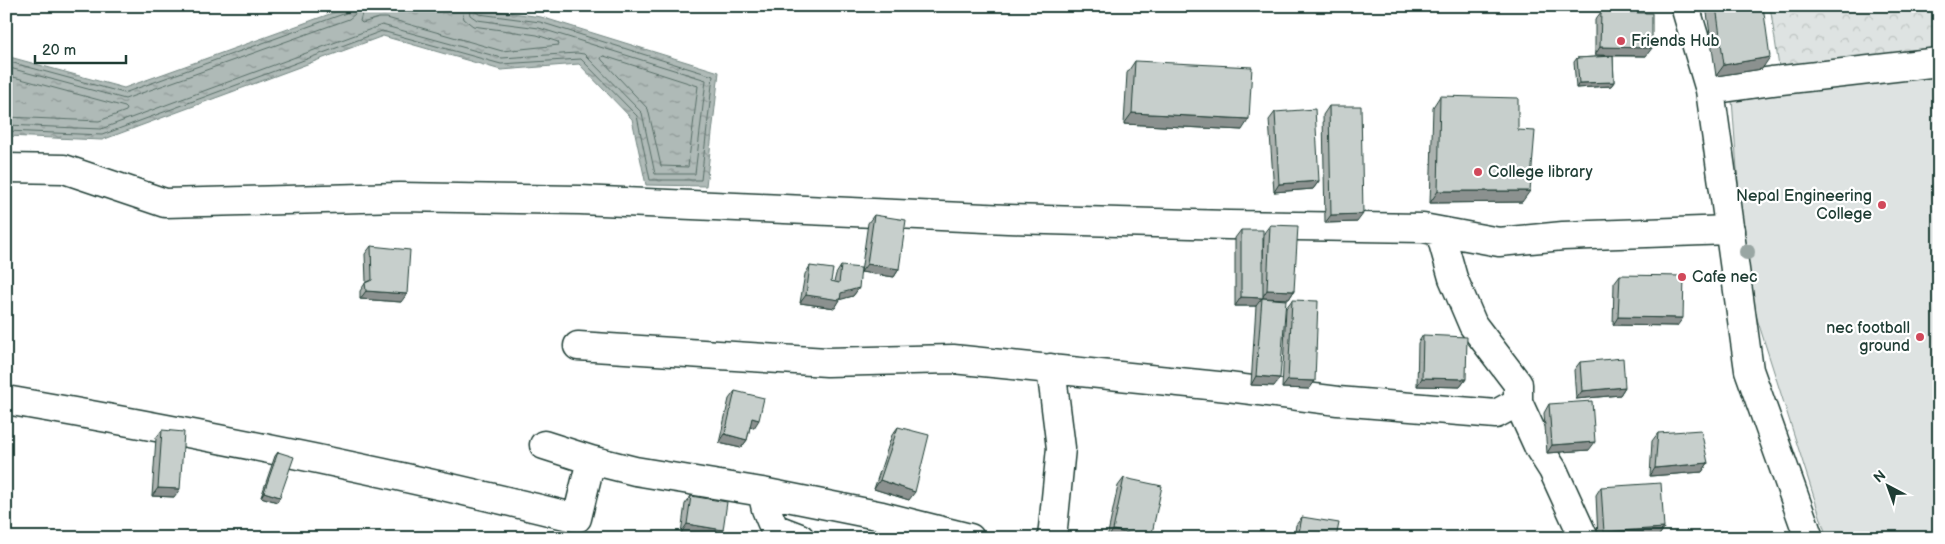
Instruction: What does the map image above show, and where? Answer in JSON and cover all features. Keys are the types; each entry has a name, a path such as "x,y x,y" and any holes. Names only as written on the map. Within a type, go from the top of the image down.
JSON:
{"street":[{"path":"1685,6 1710,90 1749,370 1809,538"},
{"path":"1710,90 1939,62"},
{"path":"6,168 64,169 165,203 400,197 580,200 1018,219 1423,228 1498,242 1562,236 1730,230"},
{"path":"1440,232 1453,278 1473,324 1518,384 1518,402 1539,448 1553,470 1584,538"},
{"path":"578,346 827,362 953,359 1228,387 1338,401 1496,414 1518,402"},
{"path":"1051,368 1062,448 1052,538"},
{"path":"6,400 268,448 460,489 576,518 591,460"},
{"path":"544,444 591,460 635,471 762,492 882,516 970,538"},
{"path":"762,492 766,509 774,528 800,538"}],"green space":[{"path":"1770,6 1939,6 1939,47 1779,67"},
{"path":"1939,76 1939,538 1827,538 1745,281 1732,99"}],"water":[{"path":"352,6 462,6 541,17 719,72 706,186 646,185 632,119 579,64 501,70 383,36 102,140 6,136 6,56 124,88"}],"building":[{"path":"1716,6 1763,6 1770,57 1724,65"},
{"path":"1601,12 1652,13 1652,48 1600,47"},
{"path":"1613,56 1614,82 1579,83 1577,58"},
{"path":"1135,61 1252,67 1249,119 1132,113"},
{"name":"College library","path":"1440,96 1518,98 1518,130 1535,131 1530,191 1438,191"},
{"path":"1329,106 1361,106 1363,214 1331,215"},
{"path":"1315,109 1319,181 1279,184 1275,112"},
{"path":"874,215 906,220 899,269 867,264"},
{"path":"1270,225 1298,226 1294,291 1267,290"},
{"path":"1241,230 1263,230 1263,298 1241,297"},
{"path":"371,246 410,250 407,294 366,291 365,283 372,280"},
{"path":"810,266 833,269 831,281 839,283 841,266 861,268 859,288 841,293 840,300 806,295"},
{"path":"1620,275 1684,276 1683,318 1618,317"},
{"path":"1262,298 1286,300 1280,378 1256,376"},
{"path":"1292,300 1318,301 1315,381 1288,380"},
{"path":"1423,335 1467,337 1466,379 1422,378"},
{"path":"1623,358 1625,387 1582,391 1580,362"},
{"path":"735,391 764,398 759,420 752,418 747,440 725,434"},
{"path":"1592,401 1595,442 1552,445 1549,404"},
{"path":"898,427 929,435 915,492 880,480"},
{"path":"162,430 184,432 180,489 158,488"},
{"path":"1701,430 1708,463 1655,468 1658,433"},
{"path":"278,452 294,457 280,497 264,492"},
{"path":"1124,478 1162,486 1151,538 1113,530"},
{"path":"1661,483 1664,528 1604,532 1601,487"},
{"path":"691,496 727,502 723,530 687,524"},
{"path":"1302,517 1339,523 1336,538 1298,538"}],"place":[{"name":"Friends Hub","path":"1621,41"},
{"name":"College library","path":"1478,172"},
{"name":"Nepal Engineering College","path":"1882,205"},
{"name":"Cafe nec","path":"1682,277"},
{"name":"nec football ground","path":"1920,337"}]}
